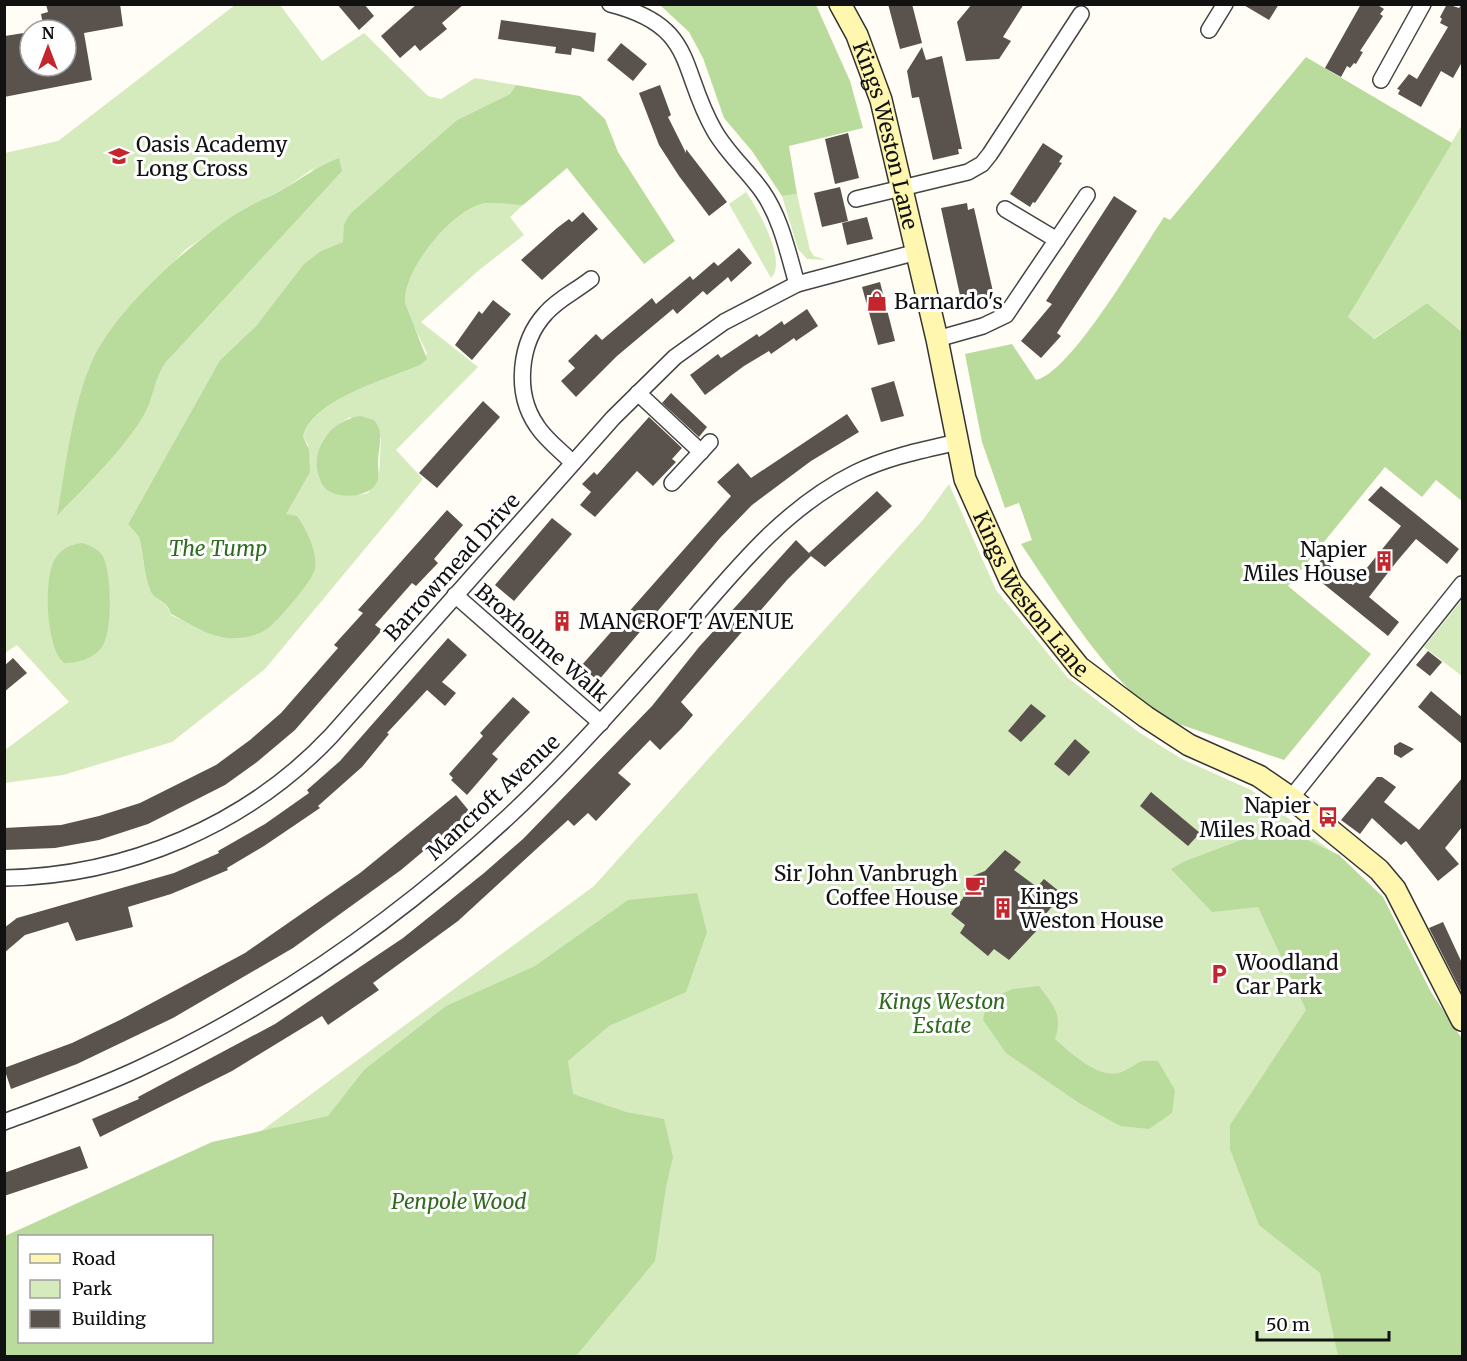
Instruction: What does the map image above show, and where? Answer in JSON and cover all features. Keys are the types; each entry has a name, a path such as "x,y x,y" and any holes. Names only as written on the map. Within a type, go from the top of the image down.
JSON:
{"street":[{"path":"610,4 632,11 656,23 679,46 686,57 713,128 762,191 772,208 797,284"},
{"name":"Kings Weston Lane","path":"840,4 857,35 873,74 937,339 965,479 1011,582 1079,667 1146,717 1189,745 1259,776 1353,847 1395,889 1462,1020"},
{"path":"1209,30 1225,4"},
{"path":"1381,80 1422,4"},
{"path":"856,199 955,176 982,164 1076,35 1081,14"},
{"path":"937,339 982,326 1006,315 1087,195"},
{"path":"1005,209 1057,240"},
{"name":"Barrowmead Drive","path":"4,878 56,873 132,859 199,832 245,807 289,777 309,759 573,462 638,393 699,339 749,308 797,284 917,252"},
{"path":"573,462 536,425 525,398 523,369 526,346 539,320 555,304 591,279"},
{"path":"638,393 706,447 672,483"},
{"name":"Mancroft Avenue","path":"4,1122 139,1068 213,1031 346,949 420,894 506,818 601,723 755,549 799,508 856,473 917,451 958,442"},
{"path":"1291,798 1462,584"},
{"name":"Broxholme Walk","path":"455,595 601,723"}],"green space":[{"path":"235,5 280,5 322,61 364,33 428,96 441,99 475,78 516,85 510,94 457,120 344,224 344,242 321,251 257,325 220,360 128,524 139,537 146,577 152,594 167,607 171,615 219,637 275,622 314,573 286,514 308,445 303,436 310,423 337,401 371,384 420,365 427,353 409,315 404,293 407,281 423,254 445,228 458,217 486,203 523,205 510,217 524,235 478,271 421,322 478,367 396,450 423,479 265,669 172,742 63,775 5,783 5,750 69,702 17,645 5,653 5,153 58,141","holes":["314,168 157,374 145,413 114,454 58,515 89,367 104,339 185,250 246,208 287,187","350,417 381,438 379,476 368,493 350,494 322,483 318,460 319,451 321,444 331,431","50,586 106,639 99,650 83,660 62,662 51,635"]},
{"path":"660,5 816,5 850,81 863,128 789,146 797,194 782,196 752,151 724,118 703,58 689,32"},
{"path":"1306,57 1452,143 1348,317 1374,339 1427,303 1462,332 1462,501 1436,480 1422,497 1385,467 1288,586 1371,654 1284,760 1170,721 1150,708 1129,689 1088,642 1021,544 1032,540 1019,503 1005,508 982,442 965,354 1012,344 1036,380 1051,372 1086,334 1123,282 1164,217 1170,220"},
{"name":"The Tump","path":"516,85 580,96 605,119 618,152 675,241 644,264 567,168 523,205 485,203 456,219 430,245 411,275 406,290 405,303 427,359 420,365 371,384 336,401 310,423 303,436 309,450 310,472 286,514 297,516 314,550 314,572 307,584 267,629 248,637 219,636 171,614 167,606 150,590 139,537 128,524 220,360 257,325 304,264 321,251 343,242 344,224 350,214 457,120 510,94"},
{"path":"1462,125 1462,332 1427,303 1373,339 1348,317"},
{"path":"339,158 342,171 166,362 159,374 148,407 136,427 104,467 57,516 70,441 83,386 100,346 115,324 156,278 225,221"},
{"path":"746,192 763,222 773,248 776,260 771,278 729,204"},
{"path":"797,194 810,250 814,256 826,260 807,259 798,249 782,196"},
{"path":"360,416 374,420 379,430 378,480 373,488 359,495 333,493 322,484 318,472 319,450 330,431 349,419"},
{"name":"Kings Weston Estate","path":"949,484 996,590 1068,678 1137,731 1182,759 1251,790 1348,864 1462,1356 5,1356 5,1240 245,1143 594,886 922,521"},
{"path":"82,543 98,550 105,562 110,601 108,629 106,640 94,655 80,661 64,663 53,644 50,629 49,581 51,568 60,552"},
{"path":"1462,600 1462,676 1424,647"},
{"path":"1278,826 1339,855 1383,897 1431,992 1462,1039 1462,1356 1338,1356 1320,1273 1259,1225 1230,1149 1230,1125 1306,1010 1258,907 1212,912 1171,869 1183,862"},
{"name":"Penpole Wood","path":"697,893 707,932 686,992 609,1026 568,1061 573,1094 626,1112 664,1119 673,1157 655,1261 576,1356 5,1356 5,1236 212,1142 328,1116 364,1070 446,1006 535,966 628,900"},
{"path":"1039,986 1056,1011 1058,1023 1055,1039 1087,1065 1106,1073 1115,1074 1142,1061 1158,1061 1175,1090 1172,1113 1149,1129 1120,1126 1079,1103 1006,1053 983,1020 987,1000 1013,989"}],"building":[{"path":"46,4 120,4 123,26 84,33 92,80 4,97 5,36 18,34 18,78 78,78 78,18 42,18 41,14 48,12"},
{"path":"337,4 364,4 374,16 359,30"},
{"path":"417,4 464,4 442,23 447,29 420,51 415,45 400,58 381,36"},
{"path":"888,4 912,4 922,43 900,49"},
{"path":"972,4 1024,4 1003,37 1011,41 999,59 966,61 957,22"},
{"path":"1242,4 1279,4 1269,20"},
{"path":"1361,4 1376,4 1384,9 1380,14 1383,16 1360,51 1363,52 1356,64 1354,63 1350,68 1347,66 1341,77 1325,68"},
{"path":"1447,4 1459,8 1462,4 1462,62 1453,78 1441,71 1421,107 1398,94 1400,90 1397,89 1409,74 1417,79 1448,27 1440,23 1442,19 1440,17"},
{"path":"501,20 596,33 594,52 572,48 571,55 555,53 556,47 498,39"},
{"path":"621,43 647,64 633,81 607,60"},
{"path":"922,47 926,60 942,56 962,149 958,149 959,154 933,160 919,97 912,98 907,71"},
{"path":"660,85 671,115 668,117 686,153 686,149 727,202 709,216 659,145 639,93"},
{"path":"848,133 859,178 835,184 825,139"},
{"path":"1043,143 1063,156 1059,162 1062,163 1030,207 1010,194"},
{"path":"840,187 848,221 822,227 814,193"},
{"path":"1114,196 1137,211 1057,333 1061,336 1041,358 1021,341 1052,304 1046,301"},
{"path":"967,203 968,210 974,208 994,296 965,303 964,299 961,300 941,208"},
{"path":"583,212 598,229 542,280 521,260 557,228 569,219 572,222"},
{"path":"867,217 873,239 847,245 842,223"},
{"path":"739,248 752,263 731,282 728,277 707,295 703,291 677,314 673,309 617,356 576,397 561,381 575,368 568,361 596,334 602,340 652,298 656,304 690,276 693,280 714,262 718,266"},
{"path":"880,282 895,341 878,345 862,287"},
{"path":"493,300 511,314 472,360 455,345 479,311 482,314"},
{"path":"807,309 818,326 796,341 794,338 771,354 769,351 744,366 705,395 690,375 718,354 721,358 757,334 759,337 782,321 784,325"},
{"path":"894,381 904,416 881,422 871,388"},
{"path":"671,393 707,427 699,437 662,403"},
{"path":"483,401 500,417 437,488 419,473"},
{"path":"847,414 859,432 811,461 752,505 720,538 598,681 581,666 731,496 717,482 738,463 751,478"},
{"path":"649,417 682,448 672,459 676,462 653,486 637,471 595,517 580,505 591,492 582,484 594,472 597,475"},
{"path":"1381,486 1459,549 1447,564 1416,539 1398,560 1369,597 1399,622 1388,636 1310,573 1322,559 1353,585 1401,526 1368,500"},
{"path":"877,491 892,506 825,567 811,556 787,580 681,702 693,715 682,728 660,750 650,740 618,773 631,784 596,821 588,813 574,826 568,820 458,921 373,983 379,990 328,1025 322,1016 232,1071 100,1137 92,1119 139,1099 138,1097 275,1024 403,938 484,873 523,839 652,706 699,647 796,540 809,553"},
{"path":"447,510 463,525 434,559 438,563 416,586 412,583 375,625 382,630 295,730 257,762 225,785 148,824 99,840 55,848 4,850 4,828 61,825 140,803 216,765 250,740 281,713 338,648 334,645 363,613 358,610"},
{"path":"552,518 572,534 514,601 495,585"},
{"path":"448,638 467,655 442,682 456,693 445,706 427,690 387,733 389,734 362,767 318,806 320,808 227,868 228,870 171,894 128,907 133,927 76,941 68,922 25,935 4,953 4,928 17,918 174,873 219,853 218,851 265,824 309,793 307,790 340,761"},
{"path":"1428,651 1442,662 1430,676 1416,665"},
{"path":"13,658 27,673 4,692 4,666"},
{"path":"1431,691 1462,717 1462,744 1418,707"},
{"path":"513,697 530,712 492,754 498,759 467,795 451,780 453,778 449,774 483,736 480,733"},
{"path":"1031,704 1046,716 1021,742 1008,731"},
{"path":"1075,739 1090,752 1069,776 1054,764"},
{"path":"1400,742 1414,749 1401,758 1394,754 1394,746"},
{"path":"1377,777 1382,777 1396,787 1384,802 1419,830 1462,778 1462,827 1445,848 1459,864 1438,881 1406,841 1401,845 1372,818 1360,834 1341,820"},
{"path":"1151,792 1200,833 1188,846 1140,806"},
{"path":"456,795 470,812 401,870 293,948 173,1018 77,1064 11,1089 4,1068 72,1043 245,953 360,873"},
{"name":"Kings Weston House","path":"1005,850 1021,862 1014,870 1037,887 1044,879 1060,892 1052,900 1055,903 1039,922 1042,925 1009,960 994,949 988,956 960,933 965,925 951,914 963,898 966,882 970,877 985,871"},
{"path":"1443,922 1462,963 1462,993 1429,928"},
{"path":"80,1146 88,1168 4,1196 4,1173"}],"place":[{"name":"Oasis Academy Long Cross","path":"119,156"},
{"name":"Barnardo's","path":"877,301"},
{"name":"Napier Miles House","path":"1384,561"},
{"name":"MANCROFT AVENUE","path":"562,621"},
{"name":"Napier Miles Road","path":"1328,817"},
{"name":"Sir John Vanbrugh Coffee House","path":"975,885"},
{"name":"Kings Weston House","path":"1003,908"},
{"name":"Woodland Car Park","path":"1219,974"}]}
